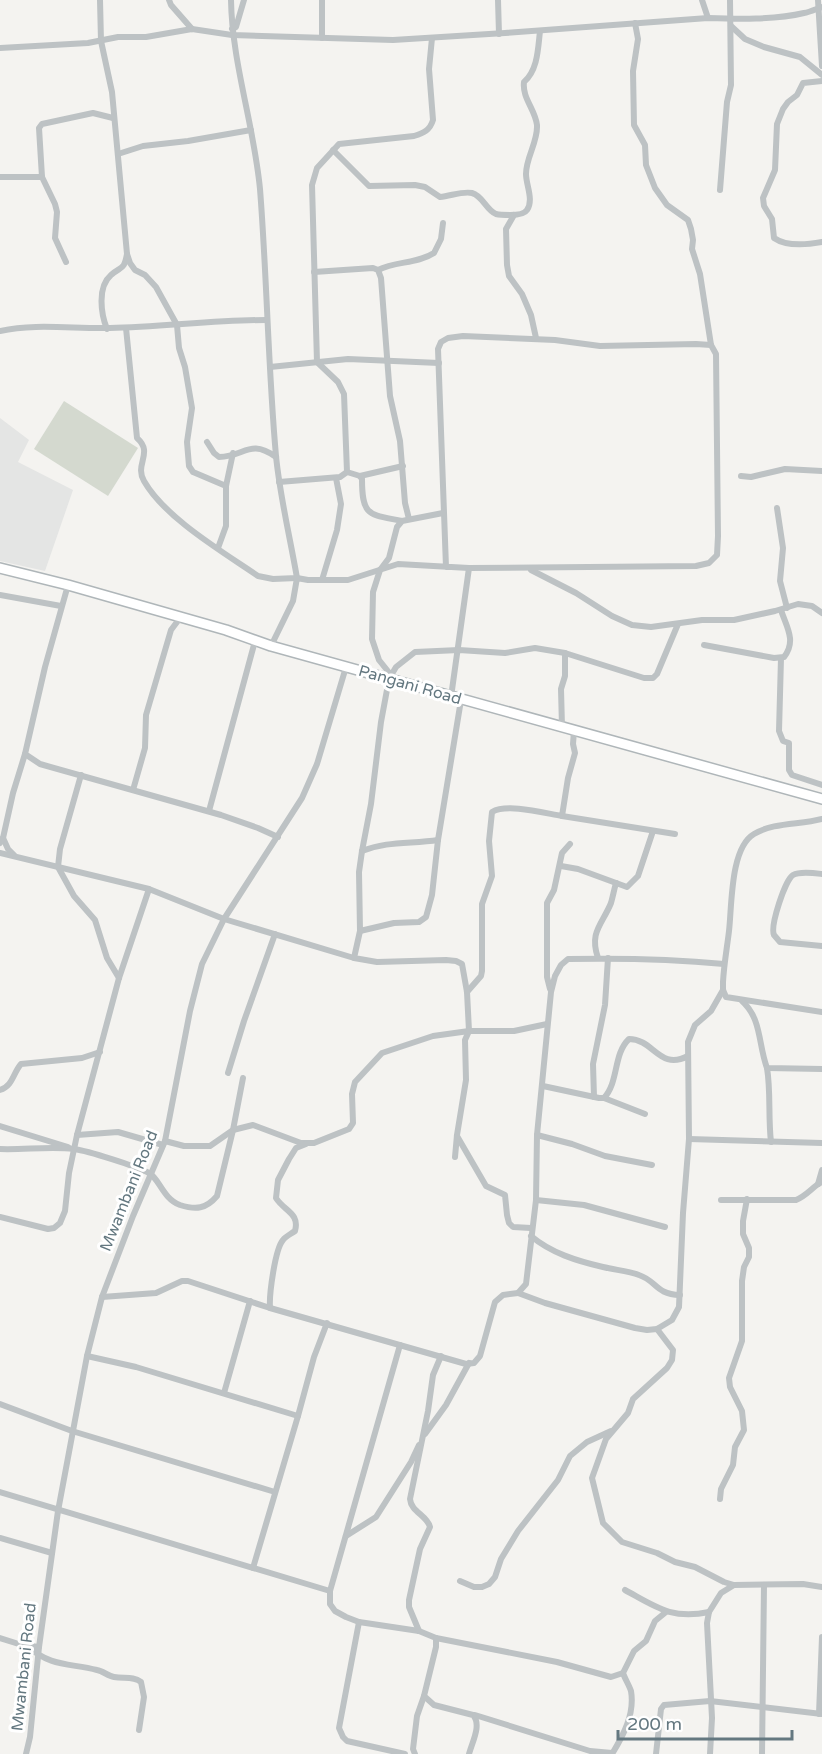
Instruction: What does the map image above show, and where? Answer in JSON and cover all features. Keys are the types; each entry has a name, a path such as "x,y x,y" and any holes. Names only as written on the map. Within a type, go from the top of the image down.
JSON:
{"main road":[{"name":"Pangani Road","path":"0,568 68,585 226,630 271,646 390,677 562,728 822,799"}],"street":[{"path":"100,0 101,41 112,92 127,254 135,270 145,275 156,287 177,325 179,348 185,367 192,408 187,442 189,466 193,472 226,486"},
{"path":"169,0 192,29"},
{"path":"231,0 232,32 260,186 266,320 276,457 297,578 293,601 271,646"},
{"path":"232,32 236,27 244,0"},
{"path":"321,0 322,38"},
{"path":"498,0 499,34"},
{"path":"702,0 708,18"},
{"path":"720,190 731,85 730,0"},
{"path":"818,0 822,66"},
{"path":"0,48 101,41 118,37 146,37 192,29 322,38 393,40 708,18 731,23 804,13 820,8"},
{"path":"126,328 137,438 144,444 145,451 140,470 145,483 169,511 258,576 273,579 348,580 398,564 524,568 696,567 709,563 717,555 716,354 711,345 700,274 692,249 693,240 688,220 667,205 655,188 646,165 645,146 634,125 633,71 638,39 635,23"},
{"path":"731,23 745,39 800,57 822,75"},
{"path":"333,150 369,186 415,185 425,187 440,197 464,193 474,194 497,214 524,213 530,202 525,177 526,165 536,138 537,127 535,112 526,99 523,88 524,82 530,77 537,56 540,31"},
{"path":"347,472 344,394 338,382 317,362 312,185 317,168 339,144 347,141 414,136 425,132 431,125 433,120 429,69 432,38"},
{"path":"822,81 803,83 797,95 783,109 777,124 775,170 763,198 764,206 772,219 774,238 781,243 822,242"},
{"path":"66,262 55,238 57,213 55,204 42,177 39,138 42,124 93,113 113,118"},
{"path":"118,154 143,146 251,130"},
{"path":"0,177 42,177"},
{"path":"514,215 506,229 507,265 509,276 522,294 531,315 536,338"},
{"path":"314,272 372,268 378,270 392,264 411,262 434,253 441,239 443,223"},
{"path":"107,328 102,317 103,290 106,280 125,263 127,254"},
{"path":"378,270 381,278 390,396 400,441 405,503 410,519"},
{"path":"0,331 61,327 126,328 230,320 266,320"},
{"path":"446,567 438,349 441,342 448,338 502,336 600,346 711,345"},
{"path":"270,367 348,359 439,363"},
{"path":"207,442 219,457 258,448 265,449 276,457"},
{"path":"218,548 226,526 226,486 233,453"},
{"path":"347,472 360,476 403,466"},
{"path":"741,476 751,477 785,470 822,471"},
{"path":"279,482 336,478 347,472"},
{"path":"360,476 365,508 369,513 402,521 443,513"},
{"path":"322,580 337,530 340,504 336,478"},
{"path":"705,645 781,658 788,652 790,634 780,581 783,548 777,508"},
{"path":"390,677 379,660 372,639 373,592 380,570 388,558 397,527 402,521"},
{"path":"360,931 394,923 419,922 426,917 432,895 469,568"},
{"path":"524,568 537,572 612,616 632,625 651,627 702,620 734,620 798,604 807,604 822,613"},
{"path":"16,857 2,841 45,667 68,585"},
{"path":"0,595 61,606"},
{"path":"0,600 10,597"},
{"path":"133,790 145,748 146,715 171,630 180,618"},
{"path":"354,958 360,931 359,872 362,851 381,722 390,677 396,667 415,652 504,653 535,648 565,653 644,678 653,678 657,674 678,624"},
{"path":"210,811 255,641"},
{"path":"562,728 561,689 565,676 565,653"},
{"path":"781,658 779,731 783,741 789,743 791,747 789,771 792,775 822,785"},
{"name":"Mwambani Road","path":"26,1754 58,1511 87,1356 102,1297 164,1143 192,1002 202,964 224,919 302,798 317,764 346,667"},
{"path":"562,816 568,778 575,753 574,731"},
{"path":"25,754 40,764 210,811 278,837"},
{"path":"81,775 60,849 58,867 74,896 94,920 107,958 119,978"},
{"path":"467,992 481,976 482,971 482,904 492,876 489,841 492,812 501,809 518,809 675,834"},
{"path":"822,819 767,828 747,839 738,858 734,877 723,990 726,997 822,1012"},
{"path":"367,828 369,838 378,844"},
{"path":"561,866 578,869 627,887 638,876 653,831"},
{"path":"362,851 378,844 438,840"},
{"path":"551,992 548,977 547,903 561,866 562,853 570,844"},
{"path":"0,853 149,889 224,919 354,958 377,962 456,961 462,964 467,992 469,1031 465,1040 466,1080 455,1157"},
{"path":"822,874 799,874 790,877 773,927 774,935 780,942 822,946"},
{"path":"598,958 594,940 611,902 616,883"},
{"path":"0,1217 48,1229 60,1223 68,1198 69,1173 77,1135 119,978 149,889"},
{"path":"228,1073 275,934"},
{"path":"518,1293 525,1284 536,1200 537,1135 551,992 555,976 561,965 568,959 598,958 679,959 724,964"},
{"path":"594,1097 592,1064 605,1005 608,958"},
{"path":"102,1297 156,1293 182,1281 466,1364 474,1363 480,1356 495,1302 503,1295 518,1293 545,1303 635,1328 657,1329 672,1320 679,1307 689,1139 688,1042 693,1030 711,1011 723,990"},
{"path":"741,1000 755,1018 767,1068 770,1086 768,1118 771,1142"},
{"path":"270,1308 270,1290 276,1256 284,1238 295,1231 297,1224 293,1214 276,1198 278,1180 294,1150 349,1129 353,1123 352,1094 355,1082 382,1053 433,1036 469,1031 514,1031 547,1024"},
{"path":"604,1098 612,1082 622,1048 628,1039 643,1043 665,1059 682,1059 688,1056"},
{"path":"0,1090 11,1083 21,1064 82,1058 100,1052"},
{"path":"767,1068 822,1069"},
{"path":"0,1126 151,1174 162,1192 177,1204 198,1209 211,1204 217,1196 243,1078"},
{"path":"543,1086 604,1098 645,1114"},
{"path":"77,1135 118,1132 164,1143 210,1146 233,1130 246,1125 257,1125 306,1144"},
{"path":"457,1135 486,1186 505,1195 509,1223 513,1227 531,1228"},
{"path":"537,1135 605,1156 652,1165"},
{"path":"689,1139 822,1143"},
{"path":"0,1149 74,1149"},
{"path":"721,1200 796,1200 806,1196 820,1183 822,1170"},
{"path":"720,1499 721,1489 733,1465 735,1447 744,1430 742,1411 730,1387 729,1378 742,1341 742,1281 744,1267 749,1257 749,1248 743,1234 747,1199"},
{"path":"536,1200 584,1205 664,1227"},
{"path":"531,1236 555,1252 583,1262 641,1275 662,1292 680,1294"},
{"path":"224,1393 250,1301"},
{"path":"253,1568 314,1357 327,1323"},
{"path":"657,1329 673,1350 672,1360 667,1368 633,1399 628,1413 606,1439 592,1478 603,1523 622,1542 657,1553 675,1563 695,1567 723,1582 734,1585 803,1584 822,1587"},
{"path":"400,1345 330,1592 330,1604 335,1611 359,1622 419,1631 436,1638 557,1662 611,1677 623,1673 634,1651 646,1641 655,1621 666,1612"},
{"path":"87,1356 136,1367 298,1416"},
{"path":"419,1631 409,1607 409,1600 420,1549 430,1527 410,1503 433,1376 441,1356"},
{"path":"346,1536 376,1517 411,1462 423,1435 446,1405 470,1364"},
{"path":"0,1404 72,1431 275,1492"},
{"path":"460,1581 474,1587 489,1584 495,1577 501,1559 518,1531 558,1480 570,1456 587,1442 611,1431"},
{"path":"0,1492 330,1592"},
{"path":"0,1538 52,1553"},
{"path":"710,1754 712,1718 707,1623 709,1612 721,1593 734,1585"},
{"path":"762,1754 764,1586"},
{"path":"625,1590 666,1612 696,1615 709,1612"},
{"path":"359,1622 339,1728 347,1741 405,1754"},
{"path":"656,1754 661,1708 664,1705 710,1701 821,1714 822,1637"},
{"path":"0,1638 39,1647"},
{"path":"415,1754 413,1749 417,1716 436,1647 436,1638"},
{"path":"27,1646 39,1657 48,1661 99,1670 112,1677 136,1679 141,1682 144,1697 139,1730"},
{"path":"424,1696 434,1705 590,1751 612,1754 623,1737 630,1716 631,1690 623,1673"},
{"path":"470,1754 477,1724 477,1719 472,1715"}],"shaded area":[{"path":"64,401 138,448 108,496 34,449"},
{"path":"0,418 29,440 18,462 73,490 45,571 0,561"}]}
